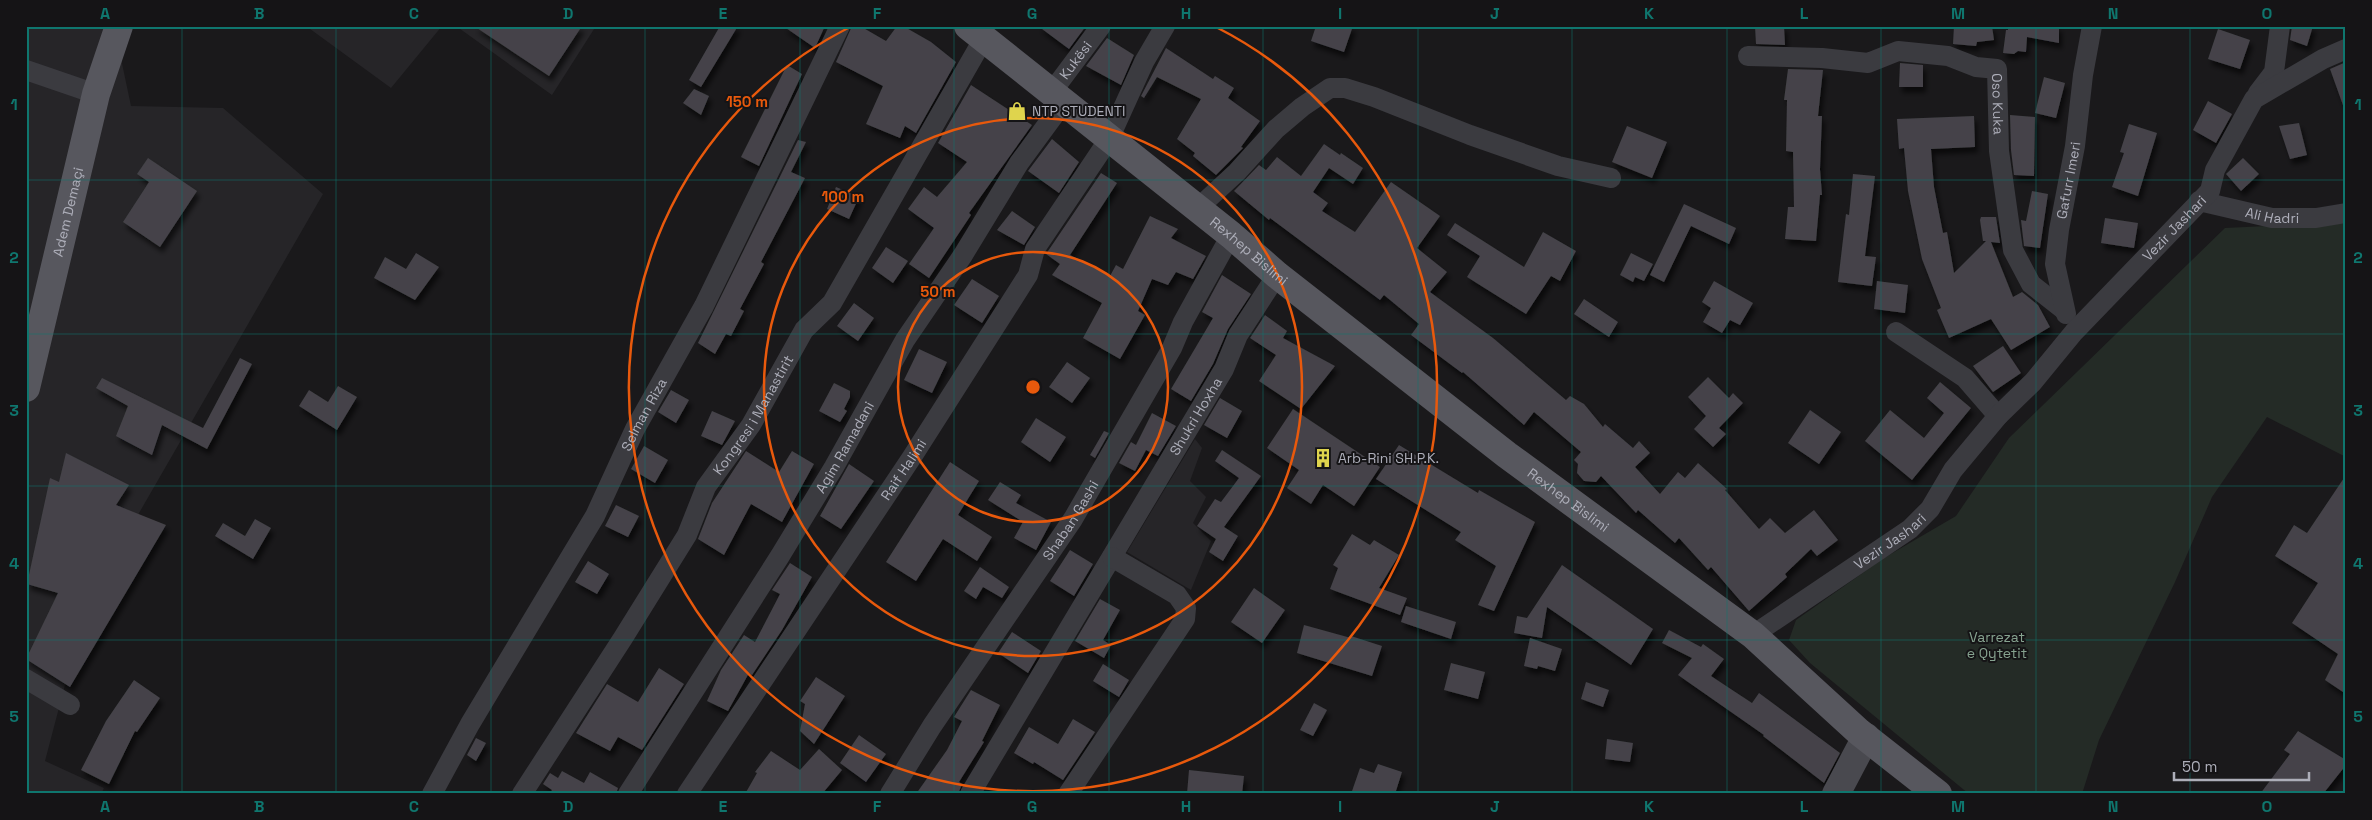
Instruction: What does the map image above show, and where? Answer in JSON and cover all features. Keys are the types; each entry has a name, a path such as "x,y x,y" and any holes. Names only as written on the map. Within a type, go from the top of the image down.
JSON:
{"main road":[{"name":"Adem Demaçi","path":"26,388 96,94 116,30"},
{"name":"Rexhep Bislimi","path":"976,32 1231,235 1277,276 1507,455 1753,635 1866,738 1938,794"}],"street":[{"name":"Selman Riza","path":"432,794 470,724 595,516 635,430 704,306 840,26"},
{"name":"Kukësi","path":"1057,98 1101,26"},
{"path":"1109,139 1144,62 1166,26"},
{"name":"Gafurr Imeri","path":"2074,332 2064,310 2055,264 2059,230 2075,146 2083,75 2092,26"},
{"name":"Vezir Jashari","path":"1753,635 1910,529 1930,510 1953,470 1998,416 2033,382 2074,332 2210,191 2215,170 2254,99 2274,72 2280,26"},
{"name":"Kongresi i Manastirit","path":"522,794 687,535 706,487 752,425 804,330 832,303 976,32"},
{"path":"2254,99 2323,59 2346,49"},
{"name":"Oso Kuka","path":"1748,56 1822,58 1868,63 1898,51 1948,56 1976,66 1997,69 1999,150 2013,250 2031,284 2064,310"},
{"path":"26,70 96,94"},
{"name":"Rexhep Bislimi","path":"1196,209 1237,172 1276,129 1302,107 1330,88 1345,88 1374,97 1470,135 1558,166 1611,178"},
{"name":"Agim Ramadani","path":"628,794 780,556 834,466 905,340 964,256 1057,98"},
{"name":"Raif Halimi","path":"688,794 912,457 1028,275 1035,249 1109,139"},
{"name":"Ali Hadri","path":"2199,201 2272,218 2316,218 2346,213"},
{"name":"Shaban Gashi","path":"890,794 932,726 1073,519 1172,348 1183,322 1231,235"},
{"name":"Shukri Hoxha","path":"970,794 1224,368 1238,335 1277,276"},
{"path":"1896,332 1964,378 1998,416"},
{"path":"1068,794 1185,619 1186,608 1177,595 1112,557"},
{"path":"26,679 70,704"},
{"path":"1836,794 1866,738"}],"shaded area":[{"path":"26,26 116,26 116,35 131,106 223,108 323,194 86,605 45,761 104,788 101,794 26,794"},
{"path":"306,26 442,26 391,88"},
{"path":"456,26 596,26 552,95"},
{"path":"1195,439 1202,448 1190,481 1206,497 1193,523 1211,541 1191,590 1127,552"}],"green space":[{"name":"Varrezat e Qytetit","path":"2346,222 2346,457 2267,417 2212,497 2175,582 2099,740 2082,794 1969,794 1810,663 1789,640 1796,620 1884,558 1956,516 2009,438 2225,228"}],"building":[{"path":"474,26 582,26 549,76"},
{"path":"720,26 738,26 701,87 689,80"},
{"path":"783,26 825,26 815,48"},
{"path":"852,26 860,26 886,41 897,26 903,26 931,42 956,62 916,133 905,126 900,138 866,124 883,86 836,62"},
{"path":"1038,26 1086,26 1069,49"},
{"path":"1316,26 1353,26 1344,52 1311,41"},
{"path":"1755,26 1784,26 1785,45 1756,44"},
{"path":"1954,26 1992,26 1994,40 1977,42 1976,46 1953,44"},
{"path":"2008,26 2059,26 2059,43 2027,37 2026,52 2003,53"},
{"path":"2292,26 2313,26 2307,46 2290,40"},
{"path":"2218,29 2250,40 2240,69 2208,59"},
{"path":"1107,38 1134,55 1121,85 1086,66"},
{"path":"1166,48 1213,79 1215,76 1234,88 1228,98 1260,121 1241,147 1243,148 1216,175 1193,156 1195,153 1177,139 1201,99 1157,77 1144,98 1141,96"},
{"path":"2346,62 2346,108 2344,108 2330,69"},
{"path":"1900,63 1923,65 1923,87 1899,87"},
{"path":"787,65 802,74 759,166 741,157"},
{"path":"1788,69 1823,70 1818,116 1822,116 1820,169 1822,195 1820,195 1816,241 1785,239 1788,207 1794,207 1793,152 1786,151 1787,100 1784,100"},
{"path":"2044,77 2065,83 2056,118 2035,113"},
{"path":"971,85 1032,125 969,213 971,215 929,278 909,264 934,228 908,209 924,187 937,197 967,162 938,143"},
{"path":"694,89 709,96 701,115 683,103"},
{"path":"2208,101 2232,114 2216,143 2193,130"},
{"path":"2010,115 2035,117 2034,176 2014,175"},
{"path":"1974,116 1975,147 1931,149 1934,187 1943,233 1947,232 1954,273 1986,241 1983,241 1981,217 1996,217 2000,243 1991,242 2013,297 2022,292 2038,305 2050,327 2011,350 1991,319 1949,338 1937,310 1941,308 1922,259 1908,191 1904,148 1899,149 1897,119"},
{"path":"2299,123 2307,155 2290,159 2279,126"},
{"path":"2129,124 2157,133 2138,196 2112,187 2124,153 2120,152"},
{"path":"1627,126 1667,142 1652,178 1612,162"},
{"path":"1052,139 1079,162 1059,193 1028,171"},
{"path":"798,140 806,142 791,172 805,178 761,262 764,264 740,309 744,311 731,336 726,334 715,354 698,343"},
{"path":"1324,144 1363,168 1353,184 1329,168 1313,192 1328,203 1322,211 1355,232 1391,182 1440,216 1417,248 1447,272 1430,292 1493,338 1566,400 1570,396 1584,404 1603,427 1605,424 1633,448 1639,441 1650,453 1635,467 1660,494 1678,472 1685,478 1698,463 1727,489 1725,490 1759,529 1770,518 1785,533 1814,510 1838,540 1817,556 1811,549 1785,574 1787,577 1749,611 1711,567 1708,570 1679,538 1675,543 1638,510 1636,513 1601,476 1596,482 1584,481 1577,473 1578,464 1574,460 1581,452 1534,412 1524,425 1463,372 1411,335 1419,324 1384,295 1380,300 1270,218 1269,220 1234,191 1259,165 1266,170 1277,157 1301,176"},
{"path":"148,158 197,191 160,247 123,222 149,182 137,174"},
{"path":"2243,158 2259,174 2241,191 2226,174"},
{"path":"1101,173 1117,183 1070,255 1110,276 1116,265 1123,269 1150,216 1178,229 1171,238 1206,256 1193,279 1176,272 1168,285 1152,279 1138,311 1145,315 1120,359 1083,338 1102,303 1052,275 1060,264 1046,254"},
{"path":"1853,174 1875,176 1865,256 1876,257 1872,286 1838,282 1846,214 1849,215"},
{"path":"836,187 859,197 849,219 827,209"},
{"path":"2032,191 2048,194 2040,248 2024,246 2021,220 2026,221"},
{"path":"1684,204 1736,228 1729,244 1691,226 1664,282 1650,275"},
{"path":"1012,211 1035,227 1024,245 997,230"},
{"path":"2105,218 2138,223 2134,248 2101,243"},
{"path":"1455,223 1524,267 1543,232 1576,251 1560,281 1551,276 1526,314 1467,277 1480,256 1447,235"},
{"path":"886,247 908,261 893,283 872,268"},
{"path":"416,253 439,267 415,300 374,278 385,257 406,269"},
{"path":"1631,253 1653,264 1644,281 1635,277 1633,282 1620,275"},
{"path":"1222,275 1251,294 1228,329 1213,364 1191,401 1171,389 1213,318 1202,312"},
{"path":"972,279 999,296 982,323 954,305"},
{"path":"1714,281 1753,303 1740,325 1730,320 1722,333 1703,322 1711,308 1702,302"},
{"path":"1877,281 1908,285 1905,313 1874,309"},
{"path":"1584,299 1618,322 1609,337 1574,314"},
{"path":"854,303 874,318 858,341 837,326"},
{"path":"1265,315 1287,331 1283,338 1335,366 1301,409 1259,381 1276,355 1250,338"},
{"path":"2003,346 2021,373 1993,392 1973,366"},
{"path":"919,349 947,362 932,393 904,380"},
{"path":"240,358 252,364 207,449 162,425 152,455 116,436 128,406 96,388 102,378 203,428"},
{"path":"1067,362 1090,378 1072,403 1049,387"},
{"path":"1708,377 1729,398 1733,393 1743,403 1719,428 1726,434 1713,447 1694,429 1706,416 1688,397"},
{"path":"1940,382 1971,408 1912,480 1865,441 1890,410 1924,438 1944,413 1927,398"},
{"path":"834,383 850,391 850,397 844,409 847,411 840,422 819,411"},
{"path":"338,386 357,397 337,430 299,406 309,390 328,402"},
{"path":"671,390 689,400 676,423 658,412"},
{"path":"1220,398 1242,411 1227,438 1204,425"},
{"name":"Arb-Rini SH.P.K.","path":"1293,409 1380,467 1354,506 1323,485 1311,504 1287,488 1299,470 1267,448"},
{"path":"1810,410 1841,432 1819,464 1788,443"},
{"path":"712,411 735,421 722,445 701,436"},
{"path":"1152,413 1176,426 1158,456 1146,450 1135,471 1119,463 1131,442 1136,445"},
{"path":"1036,418 1066,437 1050,462 1021,442"},
{"path":"1104,431 1109,433 1095,458 1090,455"},
{"path":"1399,445 1478,493 1479,490 1535,522 1494,611 1478,605 1496,566 1455,540 1461,532 1376,479"},
{"path":"644,446 668,460 655,483 631,469"},
{"path":"1222,450 1261,476 1224,527 1238,536 1223,561 1209,552 1216,539 1197,526 1215,499 1221,502 1239,478 1215,461"},
{"path":"746,451 779,472 792,451 814,464 782,522 751,504 724,555 698,539 712,503"},
{"path":"66,453 129,485 116,505 166,525 70,687 26,659 58,593 27,584 50,478 59,482"},
{"path":"950,462 979,481 958,515 992,537 977,561 943,539 916,581 886,562"},
{"path":"849,464 874,481 841,529 820,516"},
{"path":"2346,475 2346,694 2325,680 2338,654 2292,623 2318,583 2275,556 2294,525 2307,533"},
{"path":"1000,482 1021,495 1016,503 1051,522 1036,550 1014,538 1023,522 988,500"},
{"path":"616,505 639,516 628,537 605,526"},
{"path":"255,519 271,528 253,559 215,536 223,523 245,536"},
{"path":"1352,534 1370,545 1374,540 1399,555 1379,588 1407,598 1400,615 1330,589 1338,568 1333,565"},
{"path":"1070,550 1093,564 1074,596 1050,581"},
{"path":"588,561 609,574 597,594 575,582"},
{"path":"790,563 812,577 782,630 752,675 749,673 728,711 707,701 721,670 744,635 755,642 780,594 772,590"},
{"path":"1562,565 1653,629 1631,665 1547,607 1542,638 1514,633 1517,616 1527,618"},
{"path":"980,567 1009,587 1002,598 983,587 976,599 964,591"},
{"path":"1254,588 1285,610 1262,643 1231,622"},
{"path":"1100,599 1120,610 1103,640 1111,645 1104,658 1075,641"},
{"path":"1406,606 1456,622 1451,639 1401,622"},
{"path":"1304,625 1351,638 1351,636 1382,646 1372,676 1297,653"},
{"path":"1669,630 1701,647 1703,644 1724,659 1711,676 1752,703 1759,693 1840,753 1824,783 1764,735 1678,675 1692,658 1662,643"},
{"path":"1012,632 1041,651 1028,673 998,653"},
{"path":"1530,638 1562,649 1555,671 1538,666 1537,669 1524,666"},
{"path":"1451,663 1485,672 1478,699 1444,690"},
{"path":"1103,664 1129,680 1119,697 1093,681"},
{"path":"659,668 684,684 642,750 618,737 610,751 576,733 607,684 638,702"},
{"path":"816,677 845,696 814,744 800,731 805,704 800,701"},
{"path":"134,680 160,698 137,732 135,731 109,784 81,770 106,721"},
{"path":"1586,682 1609,690 1603,707 1581,699"},
{"path":"971,690 1000,705 982,741 984,742 959,782 962,784 958,794 916,794 947,750 962,721 954,717"},
{"path":"1314,703 1327,710 1313,736 1300,730"},
{"path":"1073,719 1095,732 1063,780 1034,762 1033,764 1014,753 1029,727 1058,744"},
{"path":"2298,731 2346,760 2346,765 2323,794 2260,794 2290,754 2284,750"},
{"path":"859,735 886,754 866,782 840,763"},
{"path":"476,738 486,743 476,761 467,755"},
{"path":"1607,739 1633,743 1630,762 1605,759"},
{"path":"819,749 842,770 822,794 745,794 757,773 755,772 771,751 800,770"},
{"path":"1378,764 1402,772 1395,794 1351,794 1360,768 1374,773"},
{"path":"1189,770 1244,776 1242,794 1187,794"},
{"path":"562,771 584,783 590,772 618,788 616,794 550,794 552,790 543,784 550,773 558,778"}],"place":[{"name":"NTP STUDENTI","path":"1017,111"},
{"name":"Arb-Rini SH.P.K.","path":"1323,458"}]}
